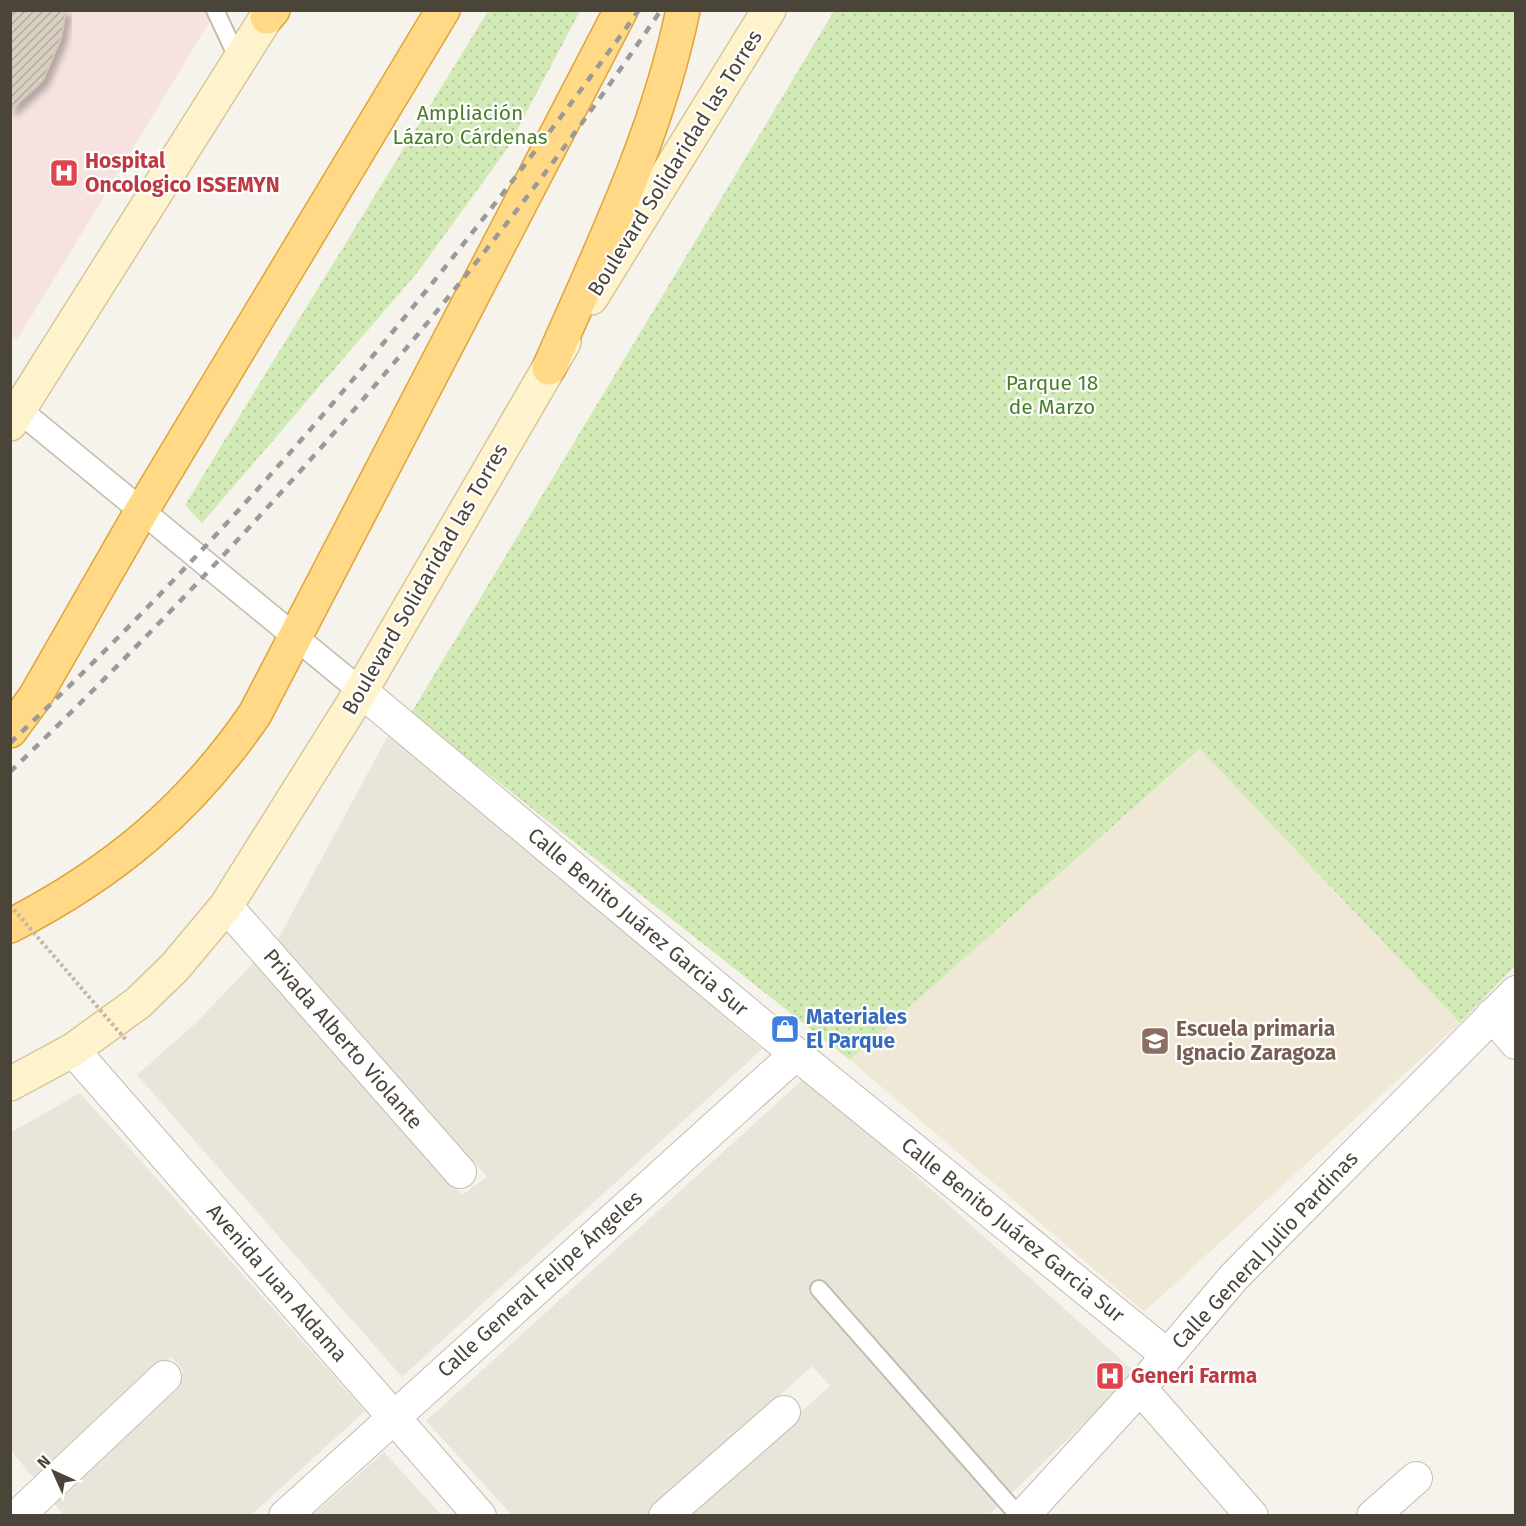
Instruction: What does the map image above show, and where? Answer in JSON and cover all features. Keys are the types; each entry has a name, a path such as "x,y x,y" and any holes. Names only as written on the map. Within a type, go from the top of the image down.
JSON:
{"highway":[{"path":"10,731 35,697 141,512 443,10"},
{"path":"10,926 65,897 118,861 195,792 228,754 255,714 621,10"},
{"path":"549,368 628,187 656,111 682,10"}],"main road":[{"name":"Boulevard Solidaridad las Torres","path":"10,1084 73,1050 138,1003 175,967 226,906 361,691 549,368 768,10"},
{"path":"14,412 270,13"}],"street":[{"path":"14,412 295,635 361,691"},
{"name":"Calle Benito Juárez Garcia Sur","path":"361,691 796,1054 1167,1355"},
{"name":"Privada Alberto Violante","path":"226,906 460,1172"},
{"name":"Calle General Julio Pardinas","path":"1021,1515 1066,1472 1234,1276 1515,992"},
{"path":"1492,1016 1515,1044"},
{"name":"Avenida Juan Aldama","path":"73,1050 480,1515"},
{"name":"Calle General Felipe Ángeles","path":"285,1515 796,1054"},
{"path":"22,1505 165,1377"},
{"path":"1140,1388 1252,1515"},
{"path":"665,1515 784,1412"},
{"path":"1373,1515 1416,1479"}],"lane":[{"path":"215,10 239,61"},
{"path":"819,1289 1021,1515"}],"path":[{"path":"10,905 126,1040"}],"shaded area":[{"name":"Hospital Oncologico ISSEMYN","path":"10,11 216,11 17,340 10,335"},
{"path":"390,732 762,1049 402,1377 137,1075 198,1021 257,959 462,1195 487,1177 277,941"},
{"name":"Escuela primaria Ignacio Zaragoza","path":"1201,749 1460,1023 1144,1312 850,1060"},
{"path":"806,1077 1136,1373 989,1515 687,1515 830,1386 812,1366 648,1515 512,1515 426,1421"},
{"path":"80,1093 365,1411 251,1515 64,1515 52,1501 184,1371 171,1357 37,1482 11,1451 10,1133"},
{"path":"384,1452 441,1515 313,1515"}],"green space":[{"name":"Ampliación Lázaro Cárdenas","path":"488,11 580,11 507,149 417,273 202,523 185,505"},
{"name":"Parque 18 de Marzo","path":"834,11 1515,11 1515,966 1460,1023 1200,749 850,1060 411,713"}],"building":[{"path":"10,10 66,10 61,38 43,80 10,111"}],"railway":[{"path":"10,743 98,658 182,571 264,482 342,392 494,205 639,10"},
{"path":"10,772 187,594 355,408 514,214 589,113 661,10"}],"place":[{"name":"Hospital Oncologico ISSEMYN","path":"64,173"},
{"name":"Materiales El Parque","path":"785,1029"},
{"name":"Escuela primaria Ignacio Zaragoza","path":"1155,1041"},
{"name":"Generi Farma","path":"1110,1376"}]}
